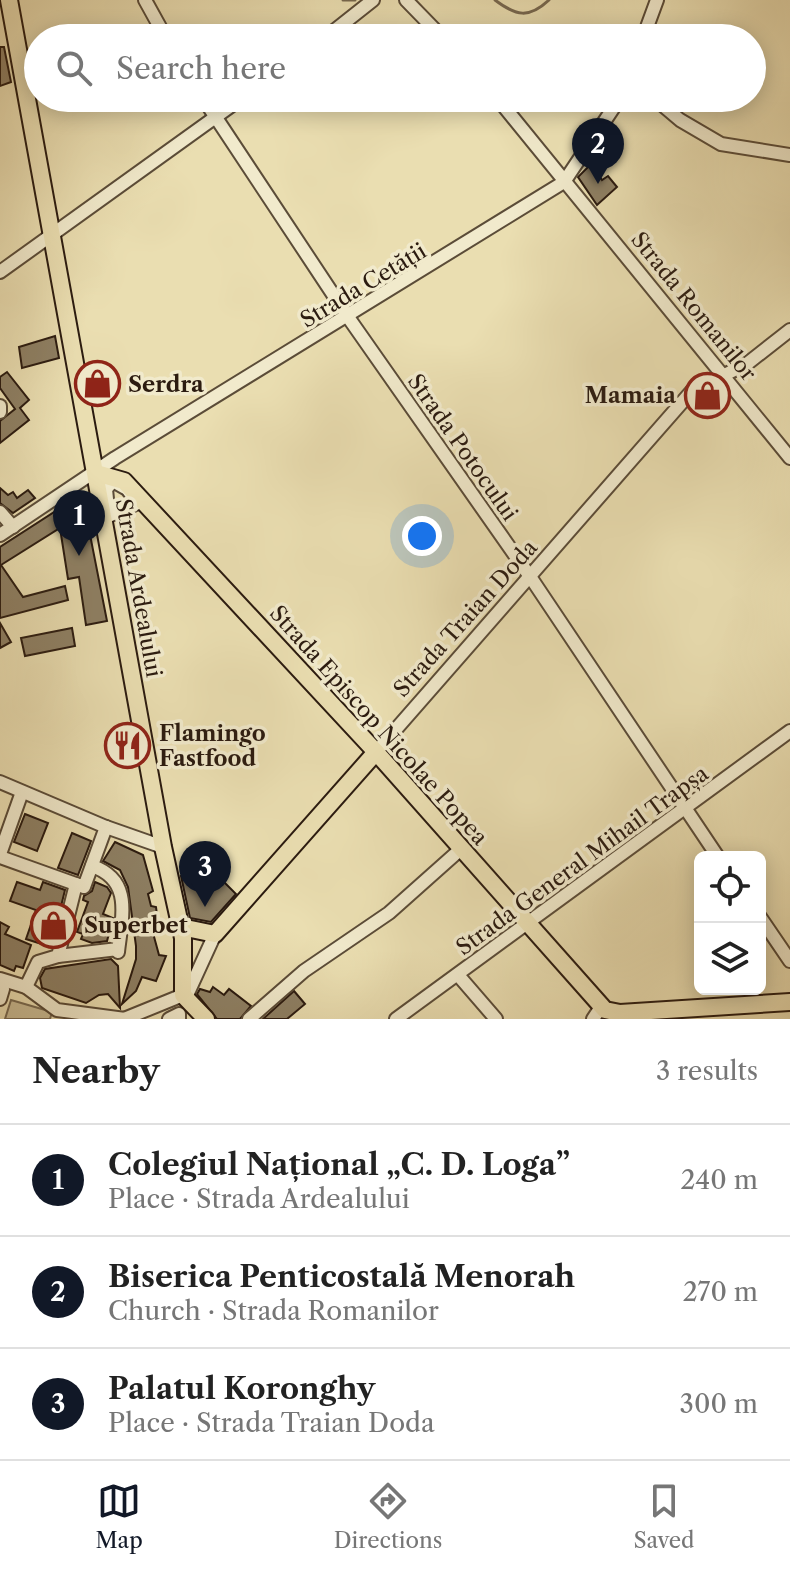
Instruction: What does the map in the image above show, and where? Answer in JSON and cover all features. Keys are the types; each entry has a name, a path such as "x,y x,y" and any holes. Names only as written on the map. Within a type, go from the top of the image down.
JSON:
{"main road":[{"name":"Strada Ardealului","path":"9,0 24,82"},
{"name":"Strada Ardealului","path":"29,112 96,473 107,517 163,847 181,927 185,963 183,995"},
{"name":"Strada Episcop Nicolae Popea","path":"96,473 120,477 376,752 529,923 597,1013"},
{"name":"Strada Traian Doda","path":"215,934 376,752"},
{"path":"181,927 215,934"},
{"path":"183,995 206,1019"},
{"path":"597,1013 790,1002"}],"street":[{"path":"145,0 158,24"},
{"path":"343,24 373,0"},
{"path":"406,0 429,24"},
{"path":"648,24 657,0"},
{"name":"Strada Potocului","path":"212,112 348,317 531,578 714,851"},
{"path":"0,272 222,112"},
{"name":"Strada Romanilor","path":"508,112 790,458"},
{"name":"Strada Cetății","path":"0,535 115,458 564,182 611,112"},
{"path":"671,112 721,144 790,155"},
{"name":"Strada Traian Doda","path":"376,752 691,392 748,363 790,330"},
{"path":"109,483 119,484 140,501 107,517 109,483"},
{"path":"0,512 13,527"},
{"name":"Strada General Mihail Trapșa","path":"396,1019 790,731"},
{"path":"0,782 106,827 163,847"},
{"path":"22,792 0,856 80,885"},
{"path":"58,956 61,932 80,885 92,866 106,827"},
{"path":"249,1019 304,971 389,913 462,848"},
{"path":"26,987 38,962 58,956 118,950 122,905 119,883 106,870 92,866"},
{"path":"764,923 790,961"},
{"path":"1,989 26,987 55,1014 124,1019 188,993 215,934"},
{"path":"458,975 496,1019"}],"shaded area":[{"path":"11,1000 52,1012 50,1019 5,1019"}],"building":[{"path":"0,47 4,47 11,82 0,86"},
{"path":"591,164 602,180 608,176 617,187 597,205 578,177"},
{"path":"55,336 59,358 22,368 19,347"},
{"path":"7,372 29,400 20,408 29,420 0,443 0,421 15,409 0,388 0,377"},
{"path":"0,488 8,495 13,492 17,498 28,490 35,498 13,513 0,503"},
{"path":"82,494 107,621 86,625 79,577 68,579 60,528 1,565 23,597 65,586 68,600 0,618 0,547"},
{"path":"0,623 11,642 0,648"},
{"path":"72,628 75,646 25,656 21,638"},
{"path":"25,814 48,823 37,851 14,842"},
{"path":"72,833 91,841 78,875 58,868"},
{"path":"115,842 143,855 153,891 148,894 151,906 156,907 158,923 154,923 156,932 153,933 159,955 166,956 156,981 142,977 136,991 122,1004 136,959 136,946 128,887 120,870 103,861"},
{"path":"211,869 236,894 211,922 190,918 181,876"},
{"path":"17,882 40,890 43,882 65,890 51,947 26,939 36,910 10,901"},
{"path":"95,882 107,887 111,893 103,914 113,918 107,941 92,943 81,939 83,934 77,932 88,902 83,900 84,896 92,891"},
{"path":"0,922 9,927 5,934 31,945 23,968 16,966 14,971 0,965"},
{"path":"111,959 118,966 120,1008 108,994 99,995 86,1003 42,988 40,978 45,969"},
{"path":"213,987 224,995 229,989 251,1006 240,1019 217,1019 197,994 200,989 210,992"},
{"path":"294,991 305,1004 287,1019 263,1019"}],"waterway":[{"path":"343,0 355,0"},
{"path":"495,0 522,13 529,13 549,0"}],"place":[{"name":"Biserica Penticostală Menorah","path":"598,184"},
{"name":"Serdra","path":"97,384"},
{"name":"Mamaia","path":"707,395"},
{"name":"Colegiul Național „C. D. Loga”","path":"79,556"},
{"name":"Flamingo Fastfood","path":"128,746"},
{"name":"Palatul Koronghy","path":"205,907"},
{"name":"Superbet","path":"53,925"}]}
